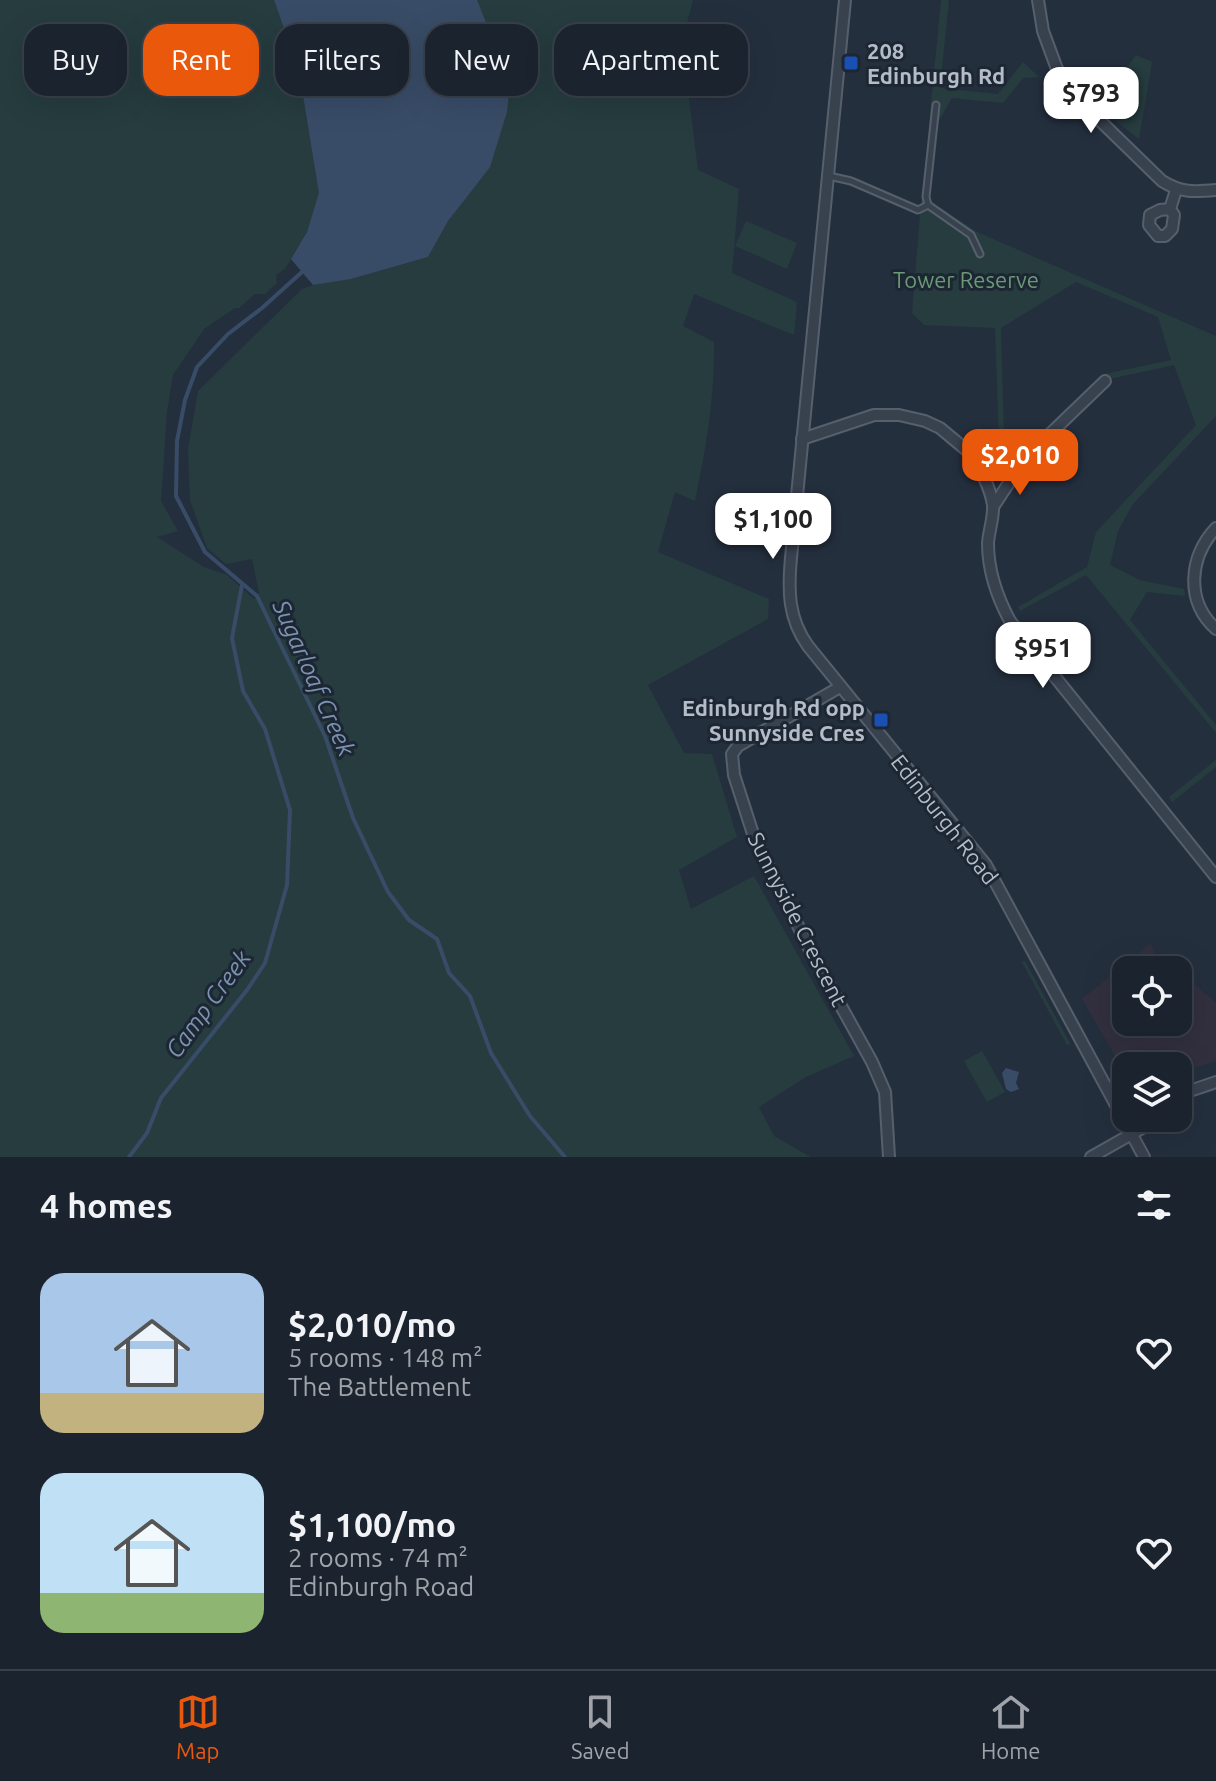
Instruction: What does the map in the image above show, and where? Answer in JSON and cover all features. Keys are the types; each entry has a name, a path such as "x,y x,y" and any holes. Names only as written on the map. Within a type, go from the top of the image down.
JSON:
{"street":[{"name":"Edinburgh Road","path":"845,0 788,588 790,604 799,634 986,865 1112,1086"},
{"path":"1038,0 1043,31 1057,69 1090,111 1162,181 1176,190 1189,193 1216,190"},
{"path":"1170,209 1176,190"},
{"path":"1105,381 1026,457 993,507 988,543 991,573 998,600 1010,621 1216,877"},
{"path":"802,439 874,415 899,415 925,421 940,428 970,453 982,473 993,507"},
{"path":"970,453 993,458 1026,457"},
{"path":"1216,528 1196,558 1194,578 1196,600 1216,629"},
{"name":"Sunnyside Crescent","path":"840,687 738,746 732,754 734,775 754,837 885,1092 889,1157"},
{"path":"1192,1090 1216,1082"},
{"path":"1091,1157 1135,1132"},
{"name":"Edinburgh Road","path":"1132,1134 1144,1157"}],"lane":[{"path":"936,105 926,197 928,205 971,235 980,254"},
{"path":"828,176 851,181 918,210 928,205"}],"shaded area":[{"path":"1150,944 1156,956 1135,956"},
{"path":"1112,975 1112,1036 1192,1036 1192,981 1216,1003 1216,1061 1192,1069 1192,1052 1113,1052 1082,999"}],"green space":[{"path":"0,0 274,0 282,24 275,24 275,96 303,96 320,193 307,232 285,269 276,275 277,283 265,294 255,294 239,308 204,329 173,375 167,412 161,501 178,531 157,537 204,567 227,575 254,599 259,593 252,559 226,564 207,548 190,500 188,449 198,391 302,289 428,257 462,202 470,96 538,96 538,24 475,24 477,0 693,0 687,24 554,24 554,96 689,96 698,170 739,189 732,273 797,302 794,335 694,294 683,326 714,342 709,422 695,501 675,492 658,552 769,599 768,619 648,685 684,753 712,754 737,837 679,870 691,909 754,876 854,1056 806,1077 759,1107 774,1136 811,1157 0,1157"},
{"path":"941,0 949,0 940,88 998,94 1023,62 1039,77 1023,78 1003,103 952,98 937,124 929,124"},
{"path":"1136,55 1152,62 1139,139 1098,107"},
{"name":"Tower Reserve","path":"928,199 977,232 1216,336 1216,416 1133,504 1118,531 1110,565 1140,580 1184,589 1185,596 1147,592 1130,620 1216,725 1216,733 1086,575 1020,611 1018,607 1087,567 1096,532 1196,425 1174,365 1105,380 1104,374 1171,360 1158,317 1076,282 1001,328 1004,440 999,440 995,328 924,325 912,313 921,201"},
{"path":"746,221 797,243 787,269 735,246"},
{"path":"1216,760 1216,767 1172,802 1169,797"},
{"path":"1025,961 1070,1043 1069,1045 1022,962"},
{"path":"982,1051 1005,1092 987,1102 964,1061"}],"water":[{"path":"274,0 477,0 487,24 425,24 425,96 509,96 507,112 490,167 448,221 428,257 351,279 313,285 291,259 307,232 319,193 303,96 409,96 409,24 282,24"},
{"path":"1006,1068 1019,1072 1016,1083 1019,1089 1011,1092 1006,1089 1002,1073"}],"waterway":[{"name":"Sugarloaf Creek","path":"302,272 228,334 197,367 185,400 177,441 176,496 205,552 257,596 325,736 353,818 388,892 409,920 437,939 449,973 470,996 491,1053 530,1116 565,1157"},
{"name":"Camp Creek","path":"129,1157 147,1133 161,1098 265,963 287,885 290,810 265,729 243,691 232,638 242,585"}],"place":[{"name":"208 Edinburgh Rd","path":"851,63"},
{"name":"Edinburgh Rd opp Sunnyside Cres","path":"881,720"}]}
